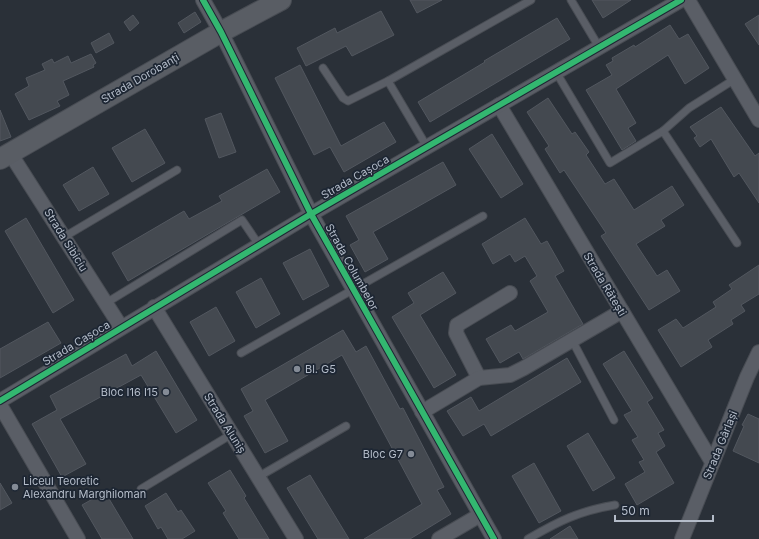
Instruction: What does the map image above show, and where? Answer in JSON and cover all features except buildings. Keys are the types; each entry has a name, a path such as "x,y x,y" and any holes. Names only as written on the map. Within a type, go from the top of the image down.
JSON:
{"main road":[{"name":"Strada Dorobanți","path":"5,156 221,32 281,0"}],"street":[{"name":"Strada Columbelor","path":"203,0 221,32 311,214 494,539"},
{"name":"Strada Cașoca","path":"0,401 258,245 681,0"},
{"path":"688,0 759,120"},
{"name":"Strada Rătești","path":"499,105 712,462"},
{"name":"Strada Sibiciu","path":"5,156 64,237 121,327"},
{"path":"479,378 456,333 457,325 510,293"},
{"name":"Strada Aluniș","path":"154,307 296,539"},
{"path":"422,412 479,378 510,375 622,311"},
{"name":"Strada Gârlași","path":"682,539 712,462 753,380 759,352"},
{"path":"0,405 78,539"},
{"path":"439,539 480,515"}],"lane":[{"path":"323,68 342,98 348,101 388,81 531,0"},
{"path":"571,0 599,47"},
{"path":"556,72 610,163 663,131 689,108 735,79"},
{"path":"388,81 427,147"},
{"path":"663,131 737,243"},
{"path":"64,237 177,170"},
{"path":"241,353 483,216"},
{"path":"106,303 242,220 258,245"},
{"path":"572,340 614,420"},
{"path":"258,477 346,426"},
{"path":"141,489 232,434"},
{"path":"528,539 569,516 588,510 614,505"}],"cycle path":[{"path":"203,0 221,32 311,214 494,539"},
{"path":"0,401 311,214 681,0"}],"place":[{"name":"Bl. G5","path":"297,369"},
{"name":"Bloc I16 I15","path":"166,392"},
{"name":"Bloc G7","path":"411,454"},
{"name":"Liceul Teoretic Alexandru Marghiloman","path":"15,487"}]}
